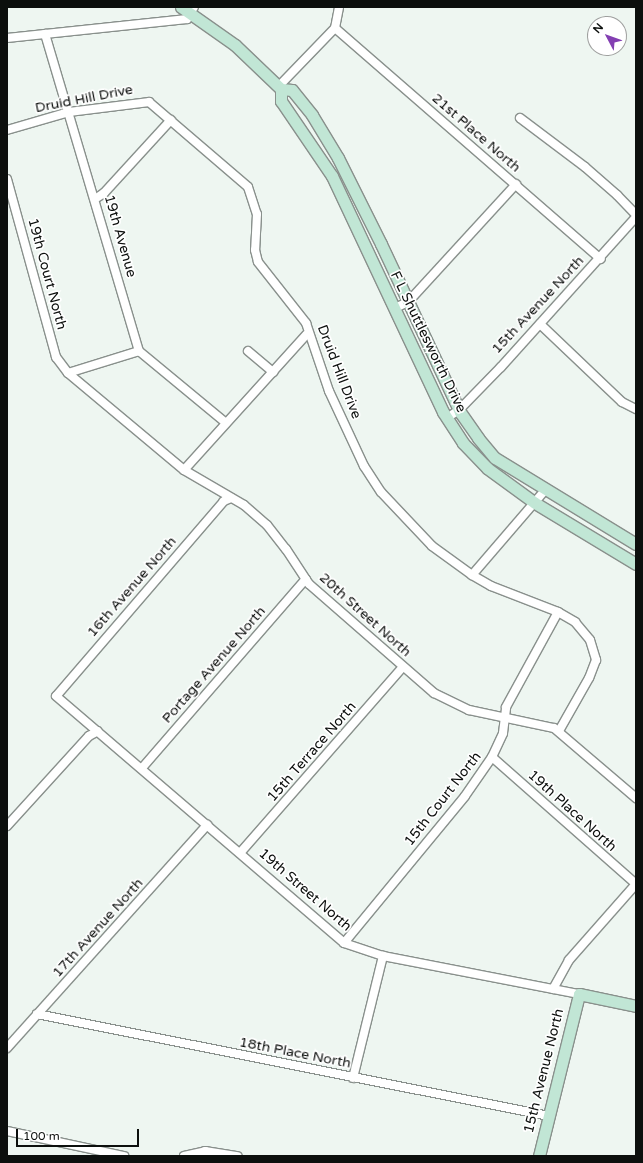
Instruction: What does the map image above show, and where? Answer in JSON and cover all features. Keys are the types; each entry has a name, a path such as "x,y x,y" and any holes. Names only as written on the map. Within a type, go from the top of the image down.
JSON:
{"main road":[{"name":"F L Shuttlesworth Drive","path":"181,7 192,11 235,45 279,88 292,90 326,136 408,302 459,410 495,458 545,490 636,544"},
{"name":"F L Shuttlesworth Drive","path":"279,88 281,101 332,176 447,418 464,443 487,468 535,503 636,564"},
{"name":"19th Street North","path":"579,994 636,1006"},
{"name":"15th Avenue North","path":"539,1156 579,994"}],"street":[{"path":"279,88 335,28 339,7"},
{"path":"7,38 187,19 192,11"},
{"name":"21st Place North","path":"335,28 516,184 600,259"},
{"path":"45,34 69,112"},
{"name":"Druid Hill Drive","path":"7,130 69,112 141,101 150,102 248,187 257,214 255,250 258,262 306,323 308,334 332,398 364,466 381,492 432,546 472,575 491,586 558,612 584,631 596,660 589,678 559,731"},
{"name":"19th Avenue","path":"69,112 139,351"},
{"path":"520,118 607,186 636,216"},
{"path":"95,199 104,194 171,120"},
{"name":"19th Court North","path":"7,179 56,357 68,373"},
{"path":"395,308 408,302 516,184"},
{"name":"15th Avenue North","path":"447,418 459,410 540,324 600,259 636,216"},
{"path":"540,324 622,402 636,409"},
{"path":"184,470 308,334"},
{"path":"68,373 139,351 226,424"},
{"path":"248,351 273,372"},
{"name":"20th Street North","path":"68,373 184,470 244,505 270,528 314,589 442,699 469,710 548,726 559,731 636,798"},
{"path":"472,575 545,490"},
{"name":"16th Avenue North","path":"56,696 224,501 231,498"},
{"name":"Portage Avenue North","path":"142,768 306,579"},
{"name":"15th Court North","path":"344,943 465,796 492,757 503,733 506,707 558,612"},
{"name":"15th Terrace North","path":"240,854 403,667"},
{"name":"19th Street North","path":"56,696 142,768 344,943 383,956 579,994"},
{"path":"7,826 89,736 98,731"},
{"name":"19th Place North","path":"492,757 636,884"},
{"name":"17th Avenue North","path":"7,1048 207,825"},
{"name":"15th Avenue North","path":"553,989 569,960 636,884"},
{"path":"353,1078 383,956"},
{"name":"18th Place North","path":"37,1014 549,1116"},
{"path":"7,1131 124,1156"},
{"path":"184,1156 204,1151 238,1156"}]}
